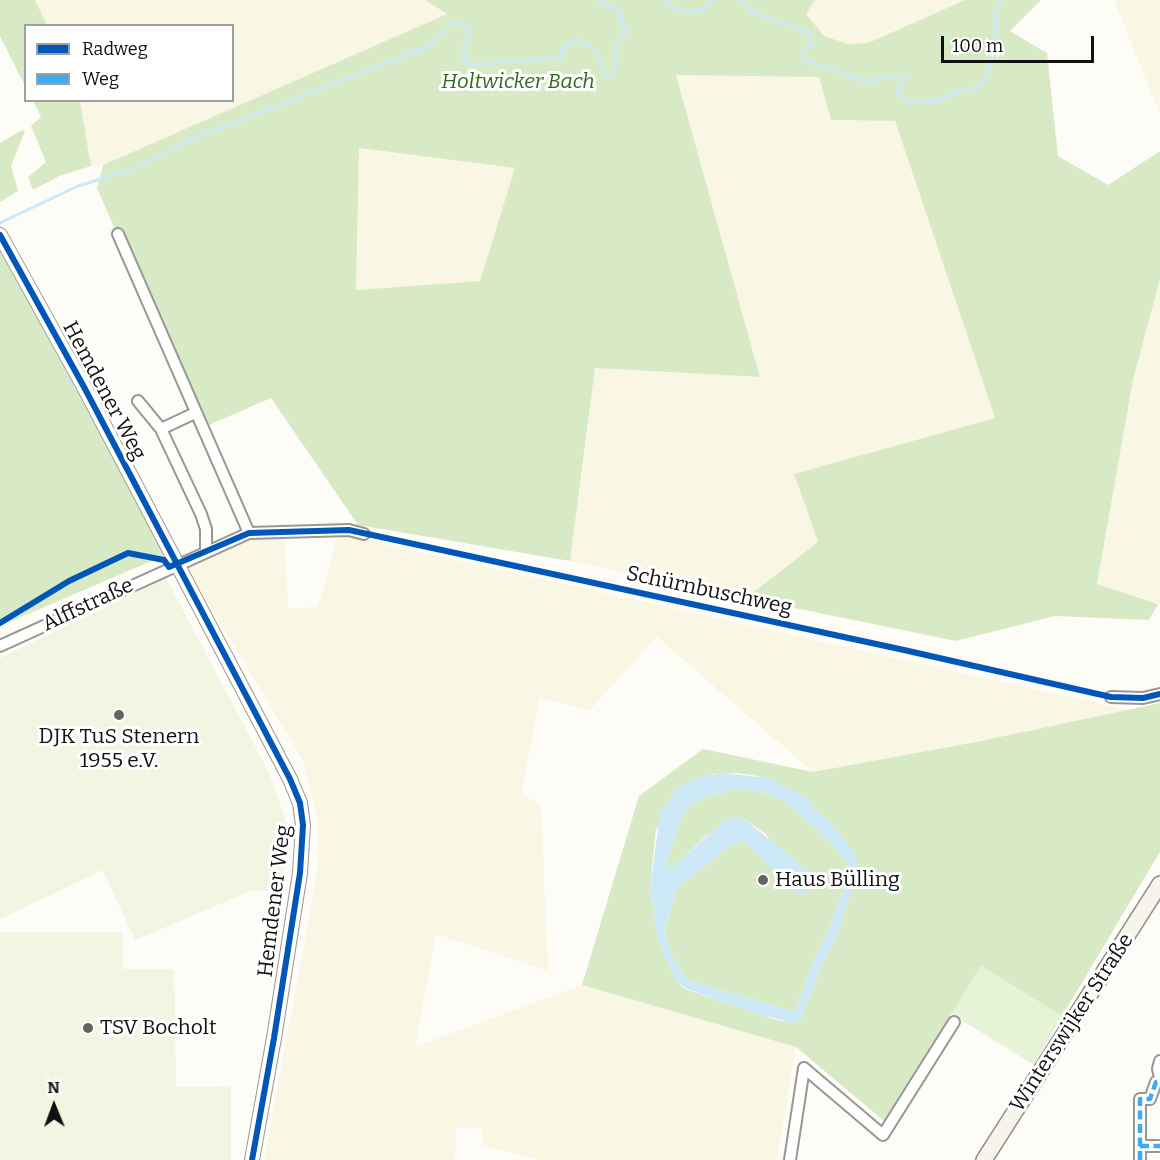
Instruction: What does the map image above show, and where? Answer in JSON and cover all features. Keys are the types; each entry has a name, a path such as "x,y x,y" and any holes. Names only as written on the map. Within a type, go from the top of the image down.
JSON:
{"main road":[{"name":"Winterswijker Straße","path":"984,1160 1160,884"}],"street":[{"path":"118,234 249,533"},
{"name":"Hemdener Weg","path":"1,236 84,387 290,779 300,803 303,825 300,873 252,1160"},
{"name":"Hemdener Weg","path":"138,400 161,429 201,514 206,529 206,552"},
{"name":"Hemdener Weg","path":"161,429 195,413"},
{"path":"176,565 249,533 349,530 364,534"},
{"name":"Alffstraße","path":"0,646 176,565"},
{"path":"1111,697 1143,698 1160,694"},
{"path":"790,1160 804,1068 884,1135 954,1023"},
{"path":"1160,1061 1158,1069 1160,1077"},
{"path":"1140,1160 1140,1099 1150,1099 1156,1082 1160,1082"},
{"path":"1140,1146 1160,1146"}],"shaded area":[{"path":"35,0 425,0 447,14 103,165 91,166 80,102 234,102 234,24 47,24"},
{"path":"815,0 965,0 868,43 848,44 824,36 806,14"},
{"path":"1114,0 1160,0 1160,114"},
{"path":"676,75 819,77 831,120 895,121 995,418 794,474 818,542 746,598 570,561 595,368 760,377"},
{"path":"359,148 516,168 480,281 356,290"},
{"path":"1160,279 1160,604 1097,584 1133,380"},
{"path":"252,531 284,531 288,608 318,607 339,534 1129,710 981,741 813,772 657,637 589,711 539,697 522,793 541,806 548,971 436,934 415,1047 582,985 796,1047 777,1160 540,1160 483,1145 482,1128 456,1128 455,1160 264,1160 312,901 318,862 318,820 302,759 185,564"}],"green space":[{"path":"0,0 35,0 47,24 24,24 24,84 0,36"},
{"path":"425,0 815,0 806,14 824,36 848,44 868,43 965,0 1041,0 1010,31 1047,53 1058,156 1108,185 1160,151 1160,279 1133,380 1097,584 1158,604 1149,620 1055,616 956,641 746,598 818,542 794,474 995,418 895,121 831,120 819,77 676,75 760,377 595,368 570,561 358,525 271,398 202,428 97,188 103,165 447,14","holes":["359,148 515,168 480,281 356,290"]},
{"path":"34,102 80,102 91,166 59,176 33,190 28,177 46,162 31,126 41,117"},
{"path":"22,130 25,131 11,166 18,191 0,202 0,143"},
{"path":"0,252 168,554 0,626"},
{"name":"DJK TuS Stenern 1955 e.V.","path":"166,578 268,771 285,818 287,847 280,890 251,891 135,940 103,870 0,919 0,658"},
{"path":"1160,703 1160,852 1062,1016 981,966 884,1121 796,1047 582,985 639,796 703,749 813,772 981,741","holes":["737,773 758,776 814,807 841,835 858,867 833,945 825,957 800,1020 780,1021 685,989 675,979 658,939 650,887 656,829 712,774"]},
{"path":"738,789 766,793 786,801 830,842 847,862 849,873 795,1012 687,980 671,953 664,931 677,888 735,842 745,841 799,896 766,834 743,818 707,835 675,866 669,867 667,864 678,823 689,806 702,797"},
{"name":"TSV Bocholt","path":"0,932 123,932 123,969 174,969 176,1087 231,1086 231,1160 0,1160"},
{"path":"981,966 1062,1016 1034,1065 950,1013"}],"water":[{"path":"724,773 768,778 804,796 841,835 856,857 858,867 855,881 833,946 825,957 800,1020 794,1023 754,1013 685,988 675,979 658,939 650,887 660,815 676,789 700,777","holes":["738,789 766,793 786,802 830,842 847,863 849,873 795,1012 687,980 671,953 664,931 677,888 735,842 745,842 799,896 805,894 810,888 807,870 743,818 732,817 721,823 675,866 670,867 667,864 678,823 689,806 702,797"]}],"waterway":[{"name":"Holtwicker Bach","path":"0,223 78,186 136,168 188,141 429,46 455,22 469,27 471,31 463,46 464,61 471,65 561,57 564,46 578,40 592,48 601,62 605,76 609,76 615,69 617,40 624,35 624,28 620,9 604,5 598,0"},
{"name":"Holtwicker Bach","path":"663,0 675,9 690,12 704,9 712,0"},
{"name":"Holtwicker Bach","path":"739,0 757,14 809,33 812,44 802,51 804,60 864,81 903,76 906,79 897,87 897,93 909,102 936,101 980,85 989,71 995,42 996,12 1001,0"}],"marked path":[{"path":"1140,1160 1140,1099 1150,1099 1156,1082 1160,1082"},
{"path":"1140,1146 1160,1146"}],"cycle path":[{"path":"0,235 84,387 290,779 300,803 303,825 300,873 252,1160"},
{"name":"Schürnbuschweg","path":"0,623 69,581 128,553 164,560 169,567 249,533 349,530 1111,697 1143,698 1160,694"}],"place":[{"name":"DJK TuS Stenern 1955 e.V.","path":"119,715"},
{"name":"Haus Bülling","path":"763,880"},
{"name":"TSV Bocholt","path":"88,1028"}]}
